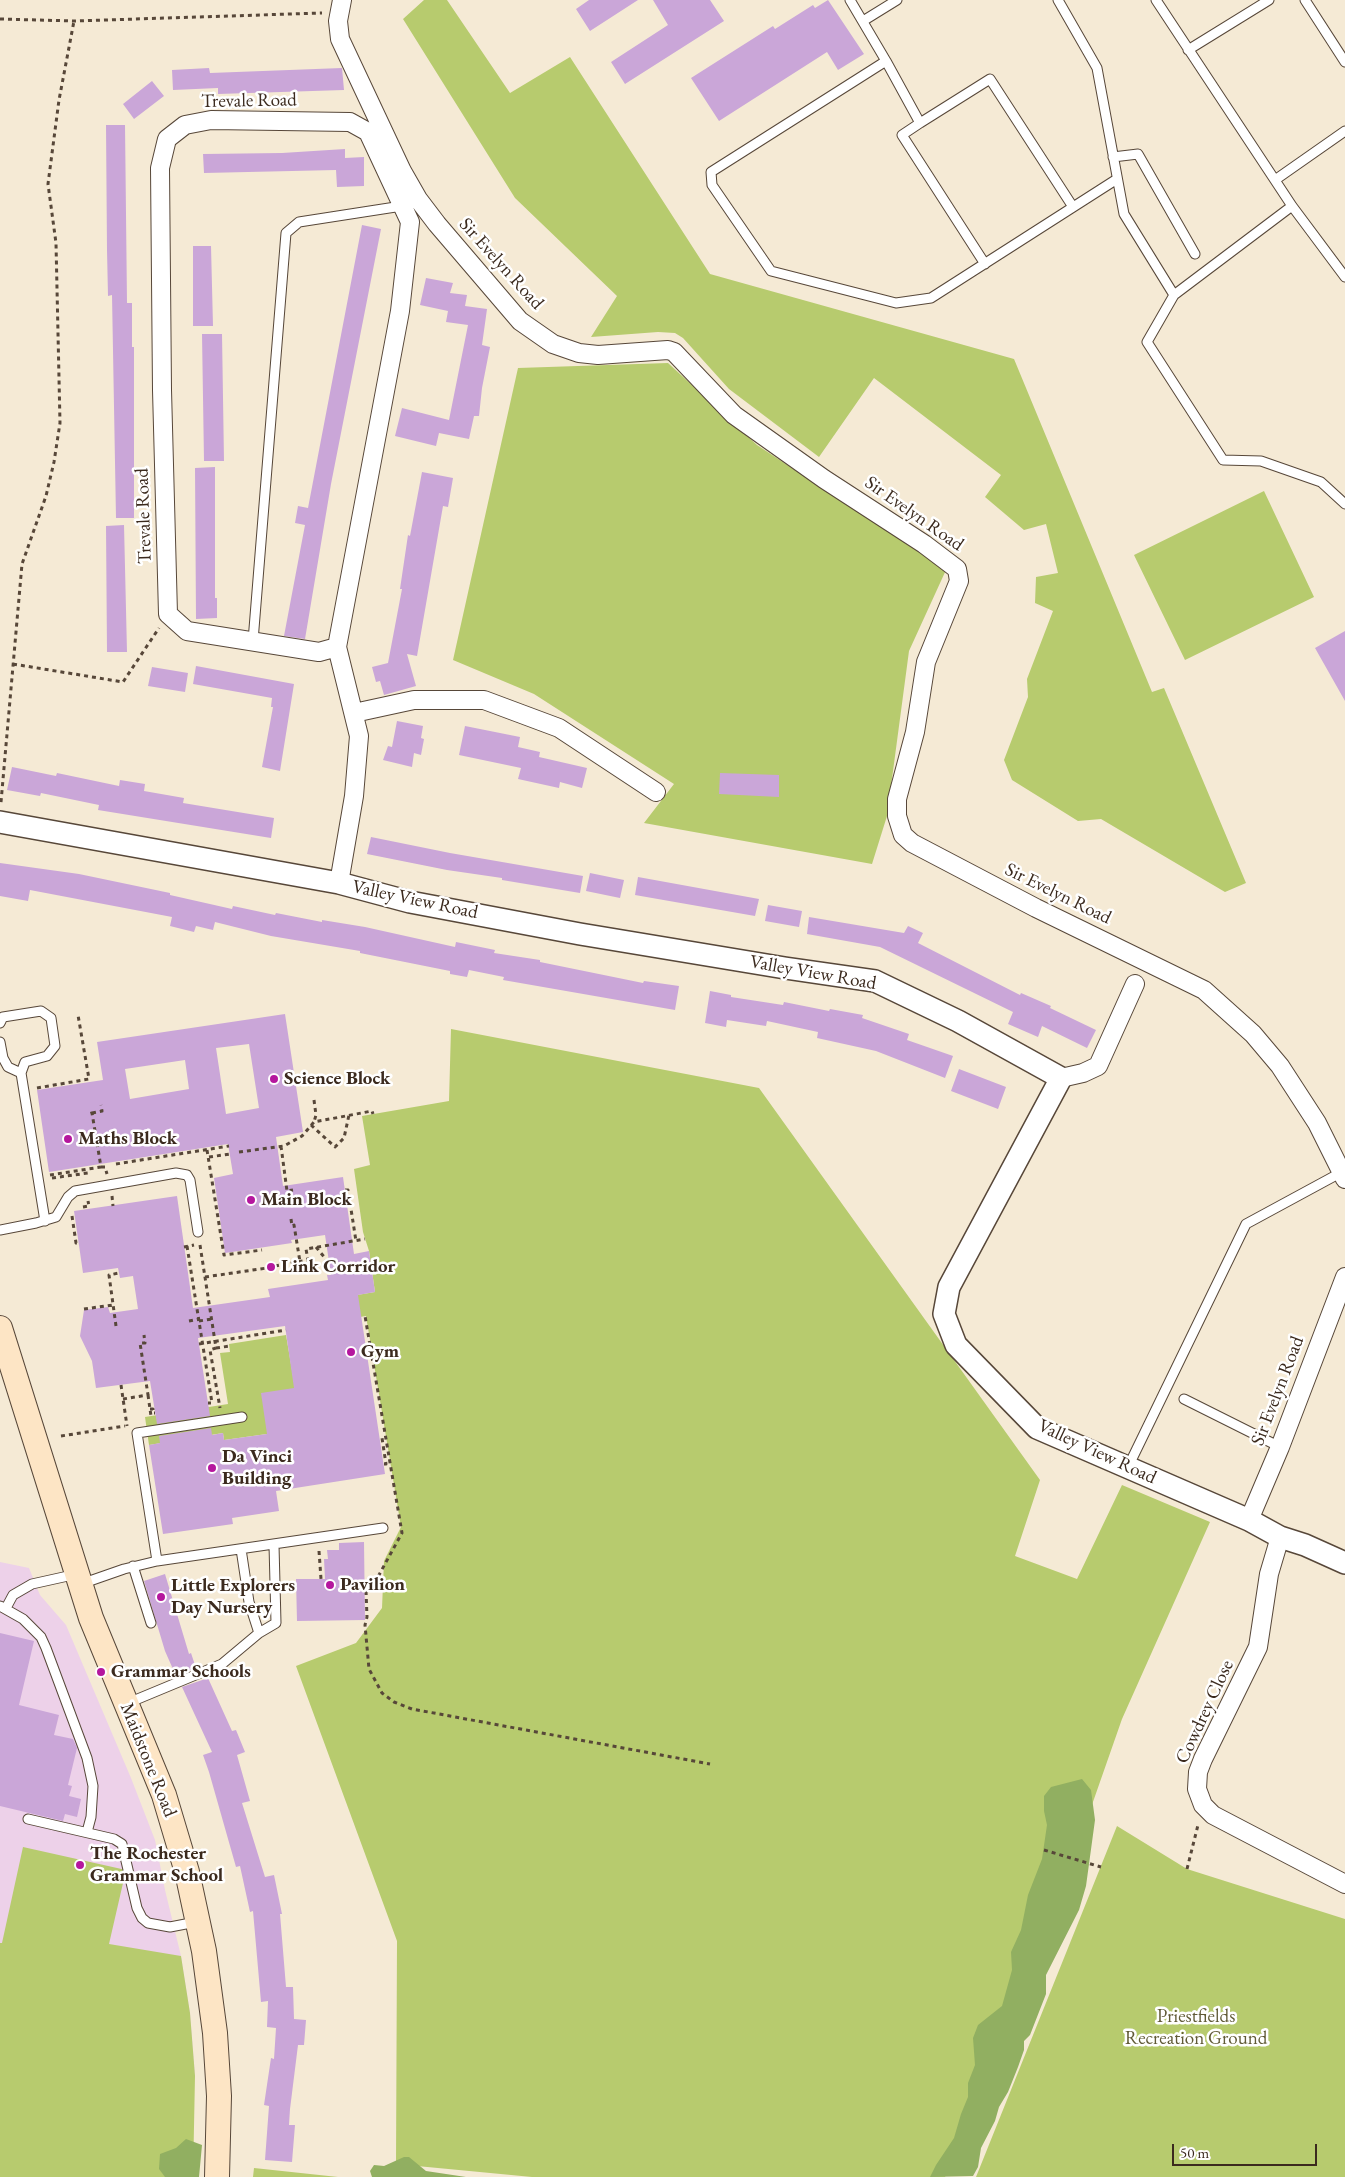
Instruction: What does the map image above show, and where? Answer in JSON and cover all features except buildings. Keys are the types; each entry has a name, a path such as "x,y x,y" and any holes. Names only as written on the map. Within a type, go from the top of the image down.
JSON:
{"main road":[{"name":"Maidstone Road","path":"0,1328 98,1636 166,1801 187,1872 211,1993 218,2068 217,2177"}],"street":[{"name":"Sir Evelyn Road","path":"341,7 339,34 342,44 406,179 437,224 520,321 539,336 573,352 598,355 668,350 674,352 734,415 824,479 924,544 957,569 959,581 926,662 915,732 897,799 896,816 904,835 912,843 1036,908 1204,990 1253,1034 1280,1066 1317,1123 1344,1176"},
{"name":"Trevale Road","path":"168,614 162,390 160,168 167,139 185,125 210,120 350,122 368,132 410,222 400,311 337,647 359,736 354,796 339,883"},
{"path":"168,614 187,631 319,652 337,647"},
{"path":"354,713 414,700 484,700 559,728 656,792"},
{"name":"Valley View Road","path":"0,812 339,883 410,902 580,934 875,981 958,1020 1061,1078 949,1287 944,1314 956,1345 1037,1428 1249,1520 1280,1537 1305,1545 1345,1563"},
{"path":"1061,1078 1083,1073 1098,1066 1135,984"},
{"name":"Sir Evelyn Road","path":"1249,1520 1343,1287"},
{"name":"Cowdrey Close","path":"1203,1805 1197,1789 1198,1772 1258,1647 1269,1574 1280,1537"},
{"path":"1203,1805 1210,1813 1224,1821 1345,1884"}],"lane":[{"path":"850,0 886,60 920,123"},
{"path":"863,22 897,0"},
{"path":"1058,0 1097,68 1124,214 1174,295"},
{"path":"1156,0 1292,206 1345,277"},
{"path":"1188,50 1269,0"},
{"path":"1305,0 1345,62"},
{"path":"886,60 711,172 712,185 771,271 896,303 931,298 1117,179"},
{"path":"985,264 902,135 920,123 990,78 1073,207"},
{"path":"1275,180 1345,131"},
{"path":"1113,157 1138,154 1195,254"},
{"path":"252,641 286,233 299,222 402,206"},
{"path":"1292,206 1174,295 1147,342 1223,460 1261,461 1321,482 1345,504"},
{"path":"0,1023 3,1017 41,1011 51,1018 55,1046 47,1056 25,1062 21,1073 44,1221"},
{"path":"0,1042 3,1058 8,1067 21,1073"},
{"path":"0,1230 44,1221 56,1216 68,1197 75,1191 104,1184 183,1173 190,1180 198,1232"},
{"path":"1128,1467 1246,1224 1344,1176"},
{"path":"1184,1398 1280,1447"},
{"path":"157,1561 137,1433 242,1417"},
{"path":"87,1832 91,1818 93,1786 87,1758 41,1637 24,1619 3,1607 13,1595 32,1584 79,1579 157,1561 383,1528"},
{"path":"126,1704 222,1664 259,1634 276,1623 274,1545"},
{"path":"241,1549 249,1602 259,1634"},
{"path":"133,1566 151,1623"},
{"path":"28,1819 114,1839 122,1844 137,1908 142,1918 148,1923 170,1927 198,1921"}],"path":[{"path":"0,19 74,21 330,13 341,7"},
{"path":"0,812 22,564 46,496 60,423 56,243 48,184 59,100 74,21"},
{"path":"13,664 123,682 168,614"},
{"path":"35,1093 37,1088 89,1079 78,1015"},
{"path":"239,1152 281,1146 302,1136 316,1115 314,1100"},
{"path":"101,1169 90,1113 102,1111 102,1105"},
{"path":"312,1123 372,1111 373,1114"},
{"path":"312,1123 335,1148 344,1138 349,1115"},
{"path":"116,1164 142,1158 229,1146"},
{"path":"281,1146 287,1191 293,1190"},
{"path":"207,1150 224,1255 262,1250"},
{"path":"209,1157 230,1154"},
{"path":"101,1169 71,1170 49,1177 101,1169 106,1167"},
{"path":"345,1190 348,1190 356,1241"},
{"path":"72,1218 76,1243 79,1242"},
{"path":"291,1219 292,1226 294,1225 300,1262"},
{"path":"275,1266 308,1260 306,1249 365,1239"},
{"path":"208,1403 212,1403 186,1246 200,1244 216,1348"},
{"path":"316,1247 325,1258 328,1275"},
{"path":"205,1277 267,1268"},
{"path":"116,1326 109,1275 119,1273"},
{"path":"84,1309 113,1305"},
{"path":"366,1316 402,1533 374,1584 374,1590 365,1591 367,1617 365,1626 369,1669 382,1693 394,1702 412,1709 710,1764"},
{"path":"189,1321 212,1319"},
{"path":"201,1343 283,1329"},
{"path":"144,1335 145,1343 140,1343 152,1416"},
{"path":"219,1405 210,1350 230,1346"},
{"path":"121,1384 127,1426"},
{"path":"123,1399 148,1395"},
{"path":"150,1410 153,1409 155,1413"},
{"path":"61,1436 136,1424"},
{"path":"384,1464 386,1464 382,1438 386,1438"},
{"path":"312,1551 320,1551 322,1564 321,1579"},
{"path":"1187,1869 1203,1805"},
{"path":"1044,1850 1101,1867"}],"shaded area":[{"name":"The Rochester Grammar School","path":"0,1562 29,1568 40,1595 66,1625 131,1778 155,1840 181,1956 190,2013 195,2076 0,2177"}],"green space":[{"path":"424,0 447,0 510,93 570,57 710,274 1014,359 1152,692 1164,688 1246,883 1225,892 1101,819 1078,821 1012,780 1004,760 1028,697 1027,679 1053,611 1035,603 1036,577 1058,573 1046,524 1024,530 985,497 1001,475 874,378 819,457 729,389 683,338 675,333 658,332 591,337 617,296 515,198 403,19"},
{"path":"668,363 757,445 946,570 909,651 887,816 872,864 644,823 674,784 534,694 453,660 518,368"},
{"path":"1264,491 1314,597 1185,660 1134,555"},
{"path":"451,1029 759,1088 1040,1480 1015,1556 1077,1579 1122,1485 1210,1522 1122,1719 1073,1859 945,2177 532,2177 396,2164 397,1941 296,1666 356,1643 382,1608 384,1561 401,1527 366,1316 360,1317 357,1295 375,1292 369,1251 363,1232 354,1169 370,1165 362,1116 449,1101"},
{"path":"286,1335 295,1388 267,1434 224,1440 223,1433 149,1445 145,1417 228,1404 220,1353 230,1352 229,1344"},
{"path":"1082,1779 1091,1790 1095,1820 1086,1886 1079,1910 1046,1975 1046,1994 1030,2035 1024,2041 1024,2050 1008,2092 999,2107 995,2121 981,2148 978,2167 973,2176 930,2177 954,2138 968,2097 968,2083 975,2065 973,2038 978,2025 1002,2006 1012,1970 1011,1952 1021,1930 1028,1895 1042,1859 1047,1825 1044,1811 1044,1796 1051,1787"},
{"name":"Priestfields Recreation Ground","path":"1117,1826 1187,1869 1345,1919 1345,2177 976,2177"},
{"name":"The Rochester Grammar School","path":"23,1847 126,1870 109,1944 181,1956 190,2013 195,2076 193,2177 0,2177 0,1943 2,1943"},
{"path":"186,2139 202,2145 199,2177 165,2177 159,2169 160,2154 176,2148"},
{"path":"404,2157 409,2157 426,2171 466,2177 372,2177 370,2171 374,2165 384,2166"},
{"path":"254,2168 338,2177 253,2177"}],"place":[{"name":"Science Block","path":"274,1079"},
{"name":"Maths Block","path":"68,1139"},
{"name":"Main Block","path":"251,1200"},
{"name":"Link Corridor","path":"271,1267"},
{"name":"Gym","path":"351,1352"},
{"name":"Da Vinci Building","path":"212,1468"},
{"name":"Pavilion","path":"330,1585"},
{"name":"Little Explorers Day Nursery","path":"161,1597"},
{"name":"Grammar Schools","path":"101,1672"},
{"name":"The Rochester Grammar School","path":"80,1865"}]}
